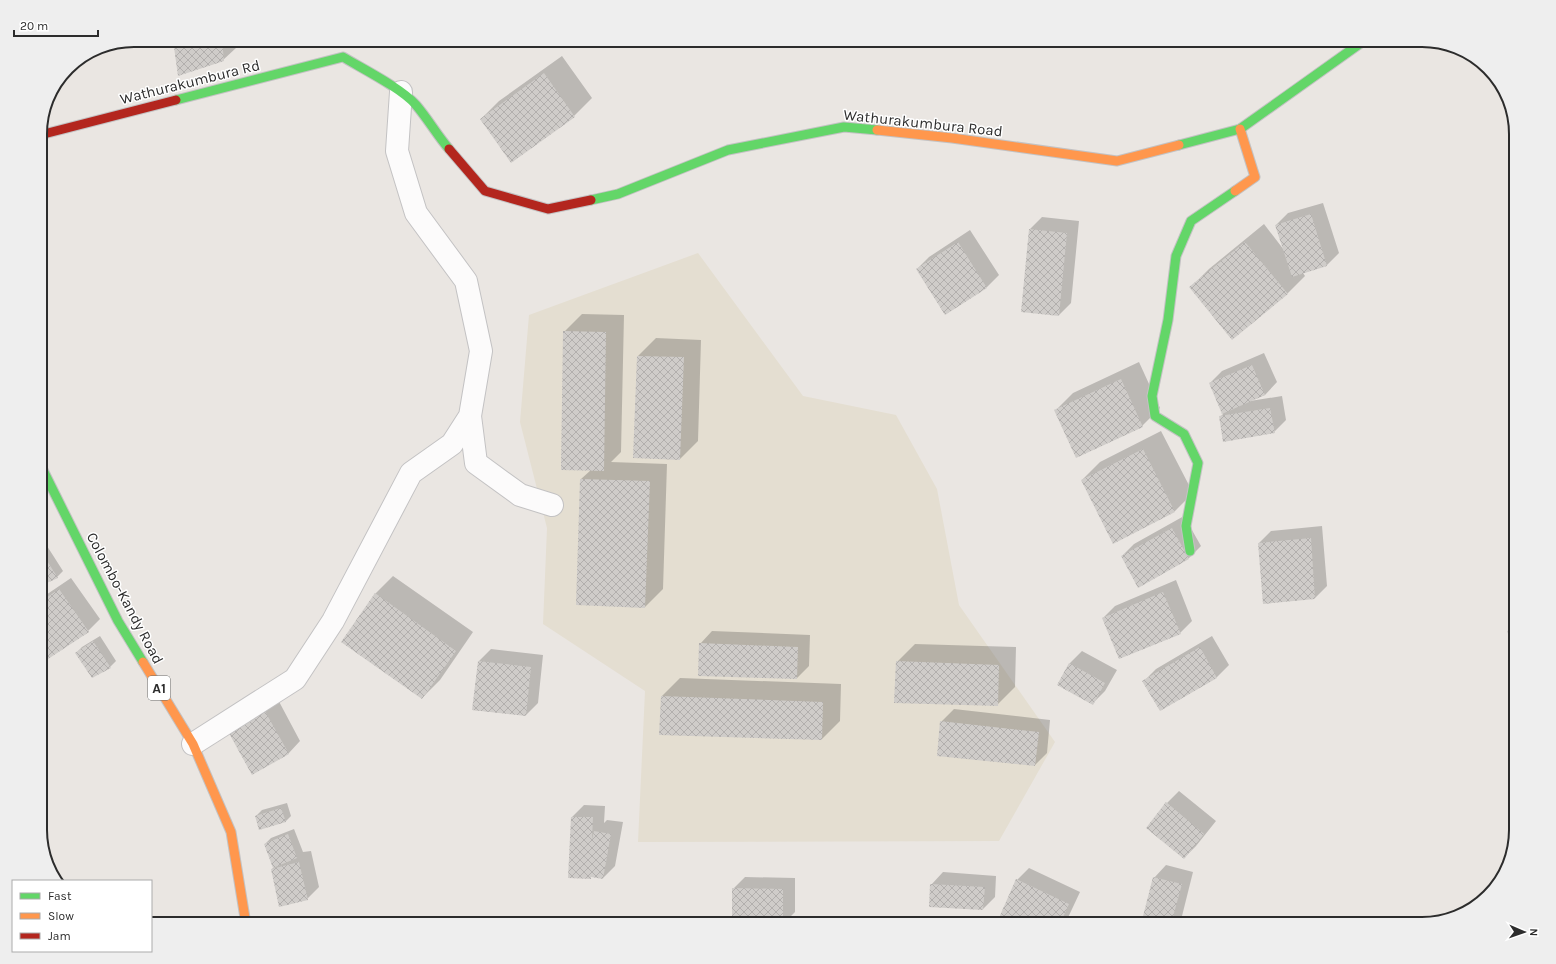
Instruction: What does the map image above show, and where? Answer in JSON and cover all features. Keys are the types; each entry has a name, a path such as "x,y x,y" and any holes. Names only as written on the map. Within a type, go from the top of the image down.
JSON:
{"main road":[{"name":"Wathurakumbura Road","path":"437,135 485,191 548,209 618,194 728,150 844,127 952,138 1117,162 1240,129 1355,47"},
{"name":"Wathurakumbura Rd","path":"47,133 343,57 408,98 437,135"},
{"path":"1190,551 1186,526 1198,463 1184,434 1155,416 1152,396 1168,320 1176,256 1191,221 1255,177 1240,129"},
{"name":"Colombo-Kandy Road","path":"47,478 118,620 193,744 231,832 245,917"}],"street":[{"path":"408,98 398,151 416,213 466,281 481,351 470,416 476,463 520,495 552,505"},
{"path":"193,744 295,678 333,621 412,473 452,444 470,416"}],"shaded area":[{"path":"698,253 803,396 896,415 937,489 959,605 1055,742 999,841 638,842 645,691 543,624 547,528 520,422 529,315"}],"building":[{"path":"174,47 223,47 224,61 178,76"},
{"path":"544,73 575,117 511,163 480,119"},
{"path":"1311,214 1327,266 1292,277 1275,225"},
{"path":"1029,229 1067,233 1059,316 1021,312"},
{"path":"958,242 987,288 945,315 916,269"},
{"path":"1245,242 1288,294 1232,340 1189,287"},
{"path":"563,331 606,332 604,471 561,470"},
{"path":"637,356 684,357 680,460 633,458"},
{"path":"1252,365 1265,395 1222,414 1209,383"},
{"path":"1121,379 1143,427 1076,458 1054,410"},
{"path":"1270,408 1275,433 1223,442 1219,416"},
{"path":"1143,449 1175,512 1113,544 1081,480"},
{"path":"580,479 650,481 645,608 576,605"},
{"path":"1172,528 1189,559 1138,588 1121,556"},
{"path":"1311,538 1315,599 1263,604 1258,543"},
{"path":"47,561 58,578 47,583"},
{"path":"59,589 89,632 47,660 47,597"},
{"path":"1163,592 1181,634 1119,659 1102,618"},
{"path":"375,593 456,651 422,699 341,642"},
{"path":"93,641 111,668 92,678 75,653"},
{"path":"699,643 798,647 797,679 698,676"},
{"path":"1200,647 1217,678 1160,711 1142,681"},
{"path":"478,661 531,667 526,716 472,710"},
{"path":"896,661 999,665 998,706 894,703"},
{"path":"1069,663 1105,683 1093,705 1057,685"},
{"path":"661,696 823,702 822,740 659,735"},
{"path":"262,706 289,754 252,775 225,726"},
{"path":"940,721 1039,732 1035,766 937,756"},
{"path":"1166,802 1204,834 1184,859 1146,828"},
{"path":"281,808 286,822 259,830 255,816"},
{"path":"571,817 593,817 592,840 594,831 611,834 603,879 591,877 591,879 568,878"},
{"path":"288,834 297,858 273,868 264,844"},
{"path":"299,862 308,900 279,907 271,869"},
{"path":"1153,877 1182,884 1173,917 1143,917"},
{"path":"1016,879 1069,904 1063,917 999,917"},
{"path":"930,884 985,887 983,910 929,907"},
{"path":"732,888 783,889 783,917 732,917"}],"traffic: fast":[{"path":"1179,145 1240,129 1355,47"},
{"path":"176,100 343,57 392,86 416,105 449,149"},
{"path":"591,200 618,194 728,150 844,127 877,130"},
{"path":"1190,551 1186,526 1198,463 1184,434 1155,416 1152,396 1168,320 1176,256 1191,221 1235,191"},
{"path":"47,478 118,621 143,662"}],"traffic: slow":[{"path":"1235,191 1255,177 1240,129"},
{"path":"877,130 952,138 1117,161 1179,145"},
{"path":"143,662 193,744 231,832 245,917"}],"traffic: jam":[{"path":"47,133 176,100"},
{"path":"449,149 485,191 548,209 591,200"}]}
